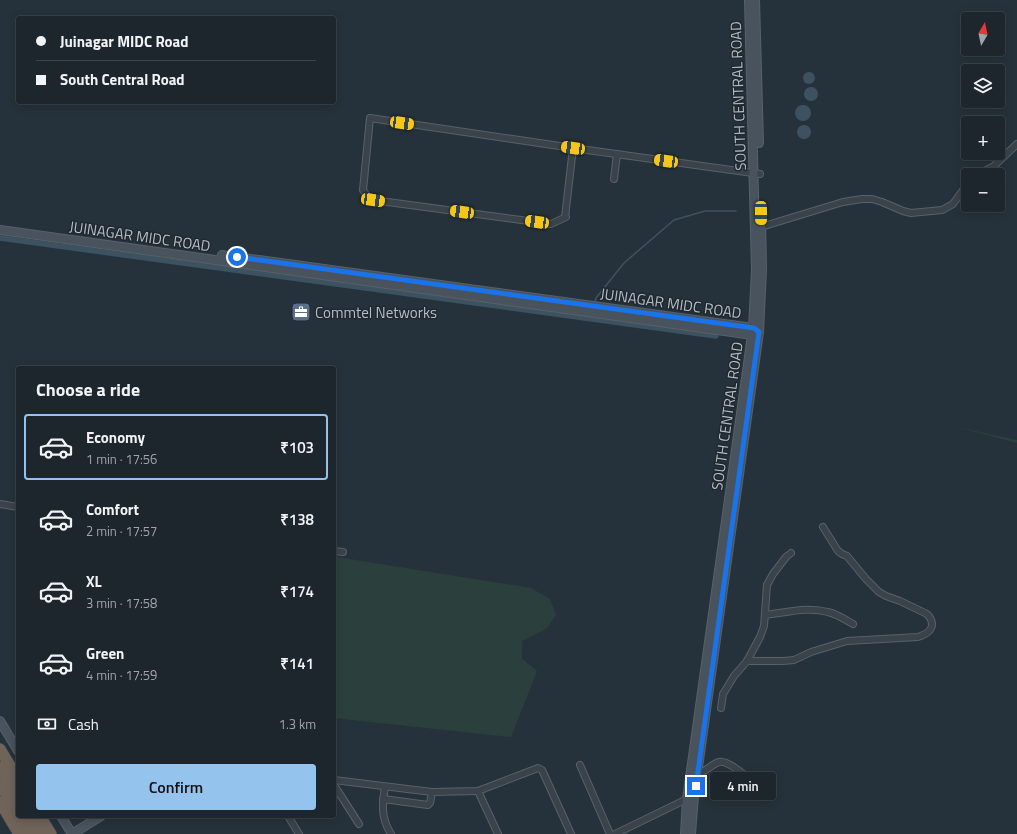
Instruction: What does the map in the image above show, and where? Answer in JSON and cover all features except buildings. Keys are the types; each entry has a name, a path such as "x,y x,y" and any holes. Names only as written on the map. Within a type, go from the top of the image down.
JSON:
{"highway":[{"path":"0,749 16,776"},
{"path":"0,767 16,794"},
{"path":"0,784 16,810"},
{"path":"0,802 16,815"},
{"path":"20,818 31,827 51,834"},
{"path":"22,818 31,827"}],"street":[{"name":"SOUTH CENTRAL ROAD","path":"749,0 757,173"},
{"name":"SOUTH CENTRAL ROAD","path":"685,834 724,567 762,269 758,226 755,0"},
{"path":"573,148 564,217 566,217 551,224 373,200 367,196 363,190 370,118 757,173"},
{"path":"990,168 1017,144"},
{"path":"614,179 617,154"},
{"path":"758,226 843,202 862,199 872,199 911,213 942,210 954,204 961,194"},
{"name":"JUINAGAR MIDC ROAD","path":"0,230 285,267 755,332"},
{"name":"JUINAGAR MIDC ROAD","path":"222,255 285,267"},
{"path":"0,504 16,507"},
{"path":"747,661 794,660 811,652 847,641 918,637 926,635 931,628 932,623 927,614 879,592 847,556 838,550 823,527"},
{"path":"336,551 343,552"},
{"path":"721,708 723,694 734,676 747,661 760,637 764,626 767,585 773,574 791,553"},
{"path":"764,615 780,614 794,610 808,610 828,612 844,618 854,624"},
{"name":"SOUTH CENTRAL ROAD","path":"691,834 691,798 697,776 708,673"},
{"path":"0,721 16,748"},
{"path":"697,776 719,762 724,762 730,764 757,785"},
{"path":"580,765 610,834"},
{"path":"336,780 432,792 478,791 538,768 542,770 571,834"},
{"path":"385,787 383,813 386,826 391,834"},
{"path":"336,788 359,824"},
{"path":"478,791 498,834"},
{"path":"383,799 428,805 430,804 432,792"},
{"path":"615,834 691,798"},
{"path":"62,818 72,834 98,818"},
{"path":"289,818 299,834"}],"green space":[{"path":"957,427 1017,440 1017,443"},
{"path":"337,557 531,588 550,599 556,615 547,628 522,641 522,659 537,671 511,737 336,718"}],"water":[{"path":"807,72 811,72 815,78 811,84 807,84 803,80 803,76"},
{"path":"808,87 814,87 818,91 818,97 814,101 808,101 804,97 804,91"},
{"path":"803,105 810,110 811,113 806,120 803,121 796,116 795,113 800,106"},
{"path":"801,125 807,125 811,129 811,135 807,139 801,139 797,135 797,129"}],"waterway":[{"path":"594,304 596,298 624,263 674,220 705,211 736,211"},
{"path":"0,238 716,336"}],"place":[{"name":"Commtel Networks","path":"301,312"}],"route":[{"path":"237,257 754,328 759,332 696,786"}]}
